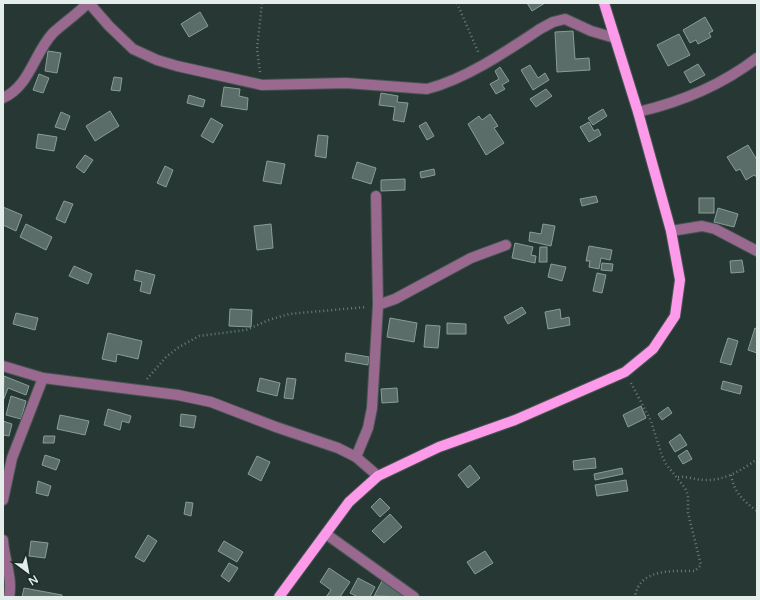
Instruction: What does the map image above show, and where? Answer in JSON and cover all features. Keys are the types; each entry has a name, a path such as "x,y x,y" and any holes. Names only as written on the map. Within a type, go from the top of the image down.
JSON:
{"main road":[{"path":"279,597 349,502 378,476 439,447 515,420 625,372 653,349 675,316 680,280 671,231 638,112 604,3"}],"street":[{"path":"3,98 11,94 27,77 45,44 53,34 88,3 133,49 156,60 212,75 262,85 346,83 427,89 439,86 484,62 547,25 565,19 591,32 615,38"},
{"path":"638,112 667,105 705,90 757,58"},
{"path":"356,457 368,428 372,408 378,305 376,196"},
{"path":"671,231 691,227 708,228 739,240 757,251"},
{"path":"378,305 395,299 471,258 506,245"},
{"path":"3,366 43,378 211,402 276,427 338,448 356,457 378,476"},
{"path":"3,500 12,458 43,378"},
{"path":"326,534 414,597"},
{"path":"3,540 8,571 10,591 9,597"}],"path":[{"path":"262,3 257,49 262,85"},
{"path":"457,3 472,41 484,62"},
{"path":"140,392 157,366 179,347 199,336 246,330 269,320 289,314 378,305"},
{"path":"625,372 651,421 664,460 678,477 688,495 688,513 700,565 694,571 669,570 648,578 638,584 635,597"},
{"path":"678,477 686,476 710,480 730,475 757,459"},
{"path":"730,475 736,492 742,500 757,511"}],"building":[{"path":"527,3 545,3 532,11"},
{"path":"200,12 208,26 189,37 181,24"},
{"path":"705,17 713,31 709,33 711,37 698,44 696,40 690,43 683,30"},
{"path":"573,31 575,59 589,58 590,70 557,72 555,32"},
{"path":"679,34 690,55 668,66 657,45"},
{"path":"48,51 61,53 57,73 45,71"},
{"path":"698,64 705,75 690,83 684,72"},
{"path":"530,65 538,78 545,73 549,80 533,90 521,70"},
{"path":"500,67 509,81 502,85 505,89 496,94 490,84 499,79 495,71"},
{"path":"39,74 49,78 43,93 33,90"},
{"path":"114,77 122,78 120,91 111,90"},
{"path":"224,87 240,89 239,96 248,98 247,110 221,106"},
{"path":"546,89 552,96 536,107 530,99"},
{"path":"381,93 398,96 397,102 408,103 404,122 393,120 395,107 379,105"},
{"path":"189,95 205,100 203,107 187,103"},
{"path":"603,109 607,116 593,125 588,118"},
{"path":"110,111 119,126 95,141 86,126"},
{"path":"61,112 70,116 65,130 55,127"},
{"path":"490,114 498,126 494,128 504,143 486,155 468,124 479,116 482,120"},
{"path":"211,118 223,125 213,143 201,136"},
{"path":"426,122 434,136 427,140 419,126"},
{"path":"589,122 594,131 598,129 601,135 589,142 580,127"},
{"path":"38,134 57,137 54,151 36,148"},
{"path":"318,135 328,136 326,158 315,156"},
{"path":"748,145 757,160 757,177 754,175 746,180 740,169 736,171 727,157"},
{"path":"85,155 93,160 84,173 76,167"},
{"path":"267,161 285,164 281,184 263,181"},
{"path":"357,162 376,168 371,184 352,178"},
{"path":"165,166 173,170 166,187 157,183"},
{"path":"434,169 435,175 421,178 420,172"},
{"path":"405,179 405,190 381,191 381,180"},
{"path":"596,196 598,202 582,206 580,199"},
{"path":"699,198 714,198 714,213 699,213"},
{"path":"64,201 73,204 65,223 56,219"},
{"path":"3,207 22,215 16,231 3,225"},
{"path":"718,208 738,214 734,227 714,222"},
{"path":"26,224 52,237 46,250 20,237"},
{"path":"271,224 273,248 257,250 254,226"},
{"path":"543,224 555,226 551,246 529,241 530,232 541,234"},
{"path":"515,243 533,247 531,255 536,256 535,263 512,258"},
{"path":"589,246 612,250 610,260 601,258 599,269 589,267 590,261 586,261"},
{"path":"540,247 547,247 547,262 539,262"},
{"path":"742,260 744,272 731,273 730,261"},
{"path":"602,263 613,264 612,271 601,270"},
{"path":"551,264 566,267 562,281 548,277"},
{"path":"74,266 92,274 88,284 69,276"},
{"path":"136,270 155,275 150,294 140,291 142,282 134,280"},
{"path":"597,273 606,275 602,293 593,291"},
{"path":"522,307 526,313 508,324 504,317"},
{"path":"230,309 252,310 251,327 229,326"},
{"path":"560,309 561,319 569,317 570,325 548,329 545,312"},
{"path":"16,313 38,318 35,330 13,324"},
{"path":"390,318 417,323 414,342 387,337"},
{"path":"447,323 466,324 466,334 447,334"},
{"path":"426,325 440,326 438,348 424,347"},
{"path":"755,328 757,329 757,353 748,350"},
{"path":"108,333 142,341 138,359 117,354 116,362 102,359"},
{"path":"728,338 738,341 731,365 720,362"},
{"path":"346,353 369,357 368,365 345,361"},
{"path":"4,376 29,386 26,395 8,388 3,401"},
{"path":"260,378 280,383 277,396 257,391"},
{"path":"287,378 296,379 293,399 284,398"},
{"path":"723,381 742,386 740,394 721,389"},
{"path":"397,388 398,402 382,403 381,389"},
{"path":"11,396 26,401 21,419 6,415"},
{"path":"641,406 646,418 628,427 623,415"},
{"path":"668,407 672,413 662,420 658,414"},
{"path":"108,409 131,416 129,423 122,421 120,430 104,425"},
{"path":"181,414 196,416 194,428 180,426"},
{"path":"60,415 89,421 85,435 57,429"},
{"path":"3,421 12,424 9,436 3,435"},
{"path":"680,434 687,445 675,452 669,442"},
{"path":"44,436 55,436 54,443 43,443"},
{"path":"687,450 692,459 683,464 678,456"},
{"path":"45,455 60,460 56,470 42,465"},
{"path":"257,456 270,462 261,481 248,474"},
{"path":"595,458 596,468 574,470 573,461"},
{"path":"470,465 480,478 468,488 458,475"},
{"path":"622,468 623,474 595,480 594,474"},
{"path":"626,480 628,491 597,496 595,485"},
{"path":"38,481 51,486 48,496 36,493"},
{"path":"380,498 390,508 380,517 371,507"},
{"path":"186,502 193,503 191,516 184,514"},
{"path":"390,514 402,527 384,543 372,531"},
{"path":"148,535 157,541 144,562 135,557"},
{"path":"31,541 48,543 45,558 29,556"},
{"path":"224,541 243,552 237,562 218,551"},
{"path":"485,551 493,563 475,574 467,562"},
{"path":"229,563 238,568 229,582 221,576"},
{"path":"329,568 350,582 340,597 326,597 331,590 320,582"},
{"path":"358,578 375,587 370,597 358,597 350,593"},
{"path":"382,581 410,597 374,596"},
{"path":"24,588 62,595 62,597 22,597"}]}
